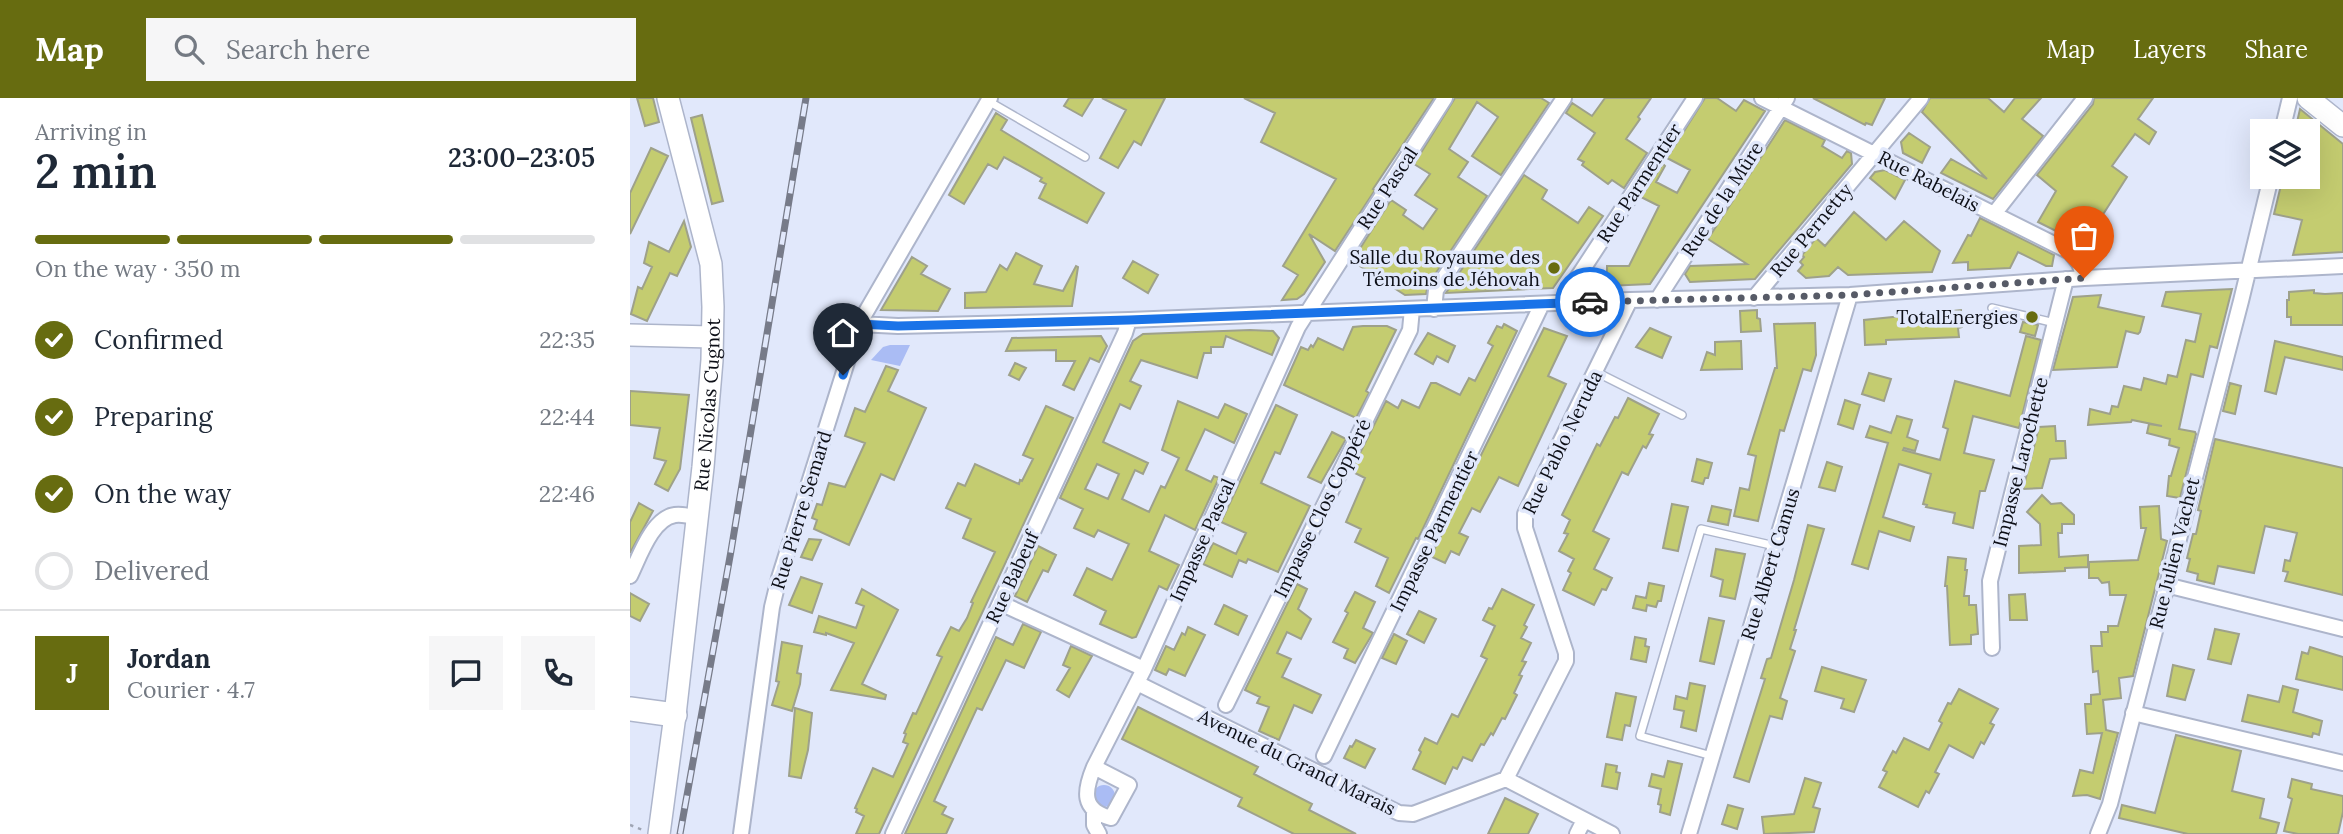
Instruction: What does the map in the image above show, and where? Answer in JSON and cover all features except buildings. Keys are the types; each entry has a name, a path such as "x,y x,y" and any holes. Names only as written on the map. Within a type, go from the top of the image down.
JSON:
{"main road":[{"path":"630,709 676,715"}],"street":[{"name":"Rue Nicolas Cugnot","path":"659,834 676,715 704,454 712,337 711,264 668,98"},
{"name":"Rue Pascal","path":"1307,313 1445,98"},
{"path":"1434,309 1436,290 1564,98"},
{"name":"Rue Parmentier","path":"1560,303 1695,98"},
{"name":"Rue Rabelais","path":"1762,98 1784,103 1874,153 2070,252 2079,263 2084,278"},
{"name":"Rue Pernetty","path":"1754,298 1921,98"},
{"path":"1994,214 2085,98"},
{"path":"2285,119 2290,98"},
{"path":"2308,98 2343,126"},
{"name":"Rue Pierre Semard","path":"741,830 777,588 859,324 989,99"},
{"name":"Rue de la Mûre","path":"1657,299 1784,103"},
{"name":"Rue Julien Vachet","path":"2098,834 2107,816 2268,189"},
{"path":"859,324 898,326 1129,320 1657,299 1850,295 2066,279 2343,267"},
{"name":"Impasse Larochette","path":"1992,648 1990,581 2066,279"},
{"name":"Rue Albert Camus","path":"1689,834 1850,295"},
{"name":"Rue Pablo Neruda","path":"1506,779 1566,660 1523,520 1630,300"},
{"name":"Impasse Parmentier","path":"1324,756 1542,304"},
{"name":"Impasse Clos Coppéré","path":"1226,705 1410,330 1412,309"},
{"name":"Impasse Pascal","path":"1099,834 1094,825 1094,811 1086,794 1094,767 1144,669 1298,327 1307,313"},
{"name":"Rue Babeuf","path":"893,834 1105,378 1129,320"},
{"path":"630,335 712,337"},
{"path":"630,576 655,527 663,519 675,514 697,518"},
{"path":"2166,585 2343,629"},
{"path":"1000,603 1144,669"},
{"name":"Avenue du Grand Marais","path":"1137,682 1399,813 1413,814 1506,779"},
{"path":"2133,713 2343,763"},
{"path":"1094,767 1129,785 1113,816 1108,818 1094,811"},
{"path":"1506,779 1612,834"},
{"path":"1577,834 1584,820"},
{"path":"741,830 756,834"}],"lane":[{"path":"989,99 1085,157"},
{"path":"1992,308 2055,323"},
{"path":"1596,372 1682,415"},
{"path":"1713,756 1640,736 1701,528 1775,546"}],"shaded area":[{"path":"910,345 900,366 871,360 883,347"},
{"path":"1104,785 1112,788 1115,796 1112,804 1104,807 1096,804 1093,796 1096,788"}],"railway":[{"path":"680,834 731,551 806,98"}],"way so far":[{"path":"1590,302 1850,295 2084,278"}],"place":[{"name":"Salle du Royaume des Témoins de Jéhovah","path":"1554,268"},
{"name":"TotalEnergies","path":"2032,317"}],"route":[{"path":"843,375 859,324 898,326 1129,320 1590,302"}]}
